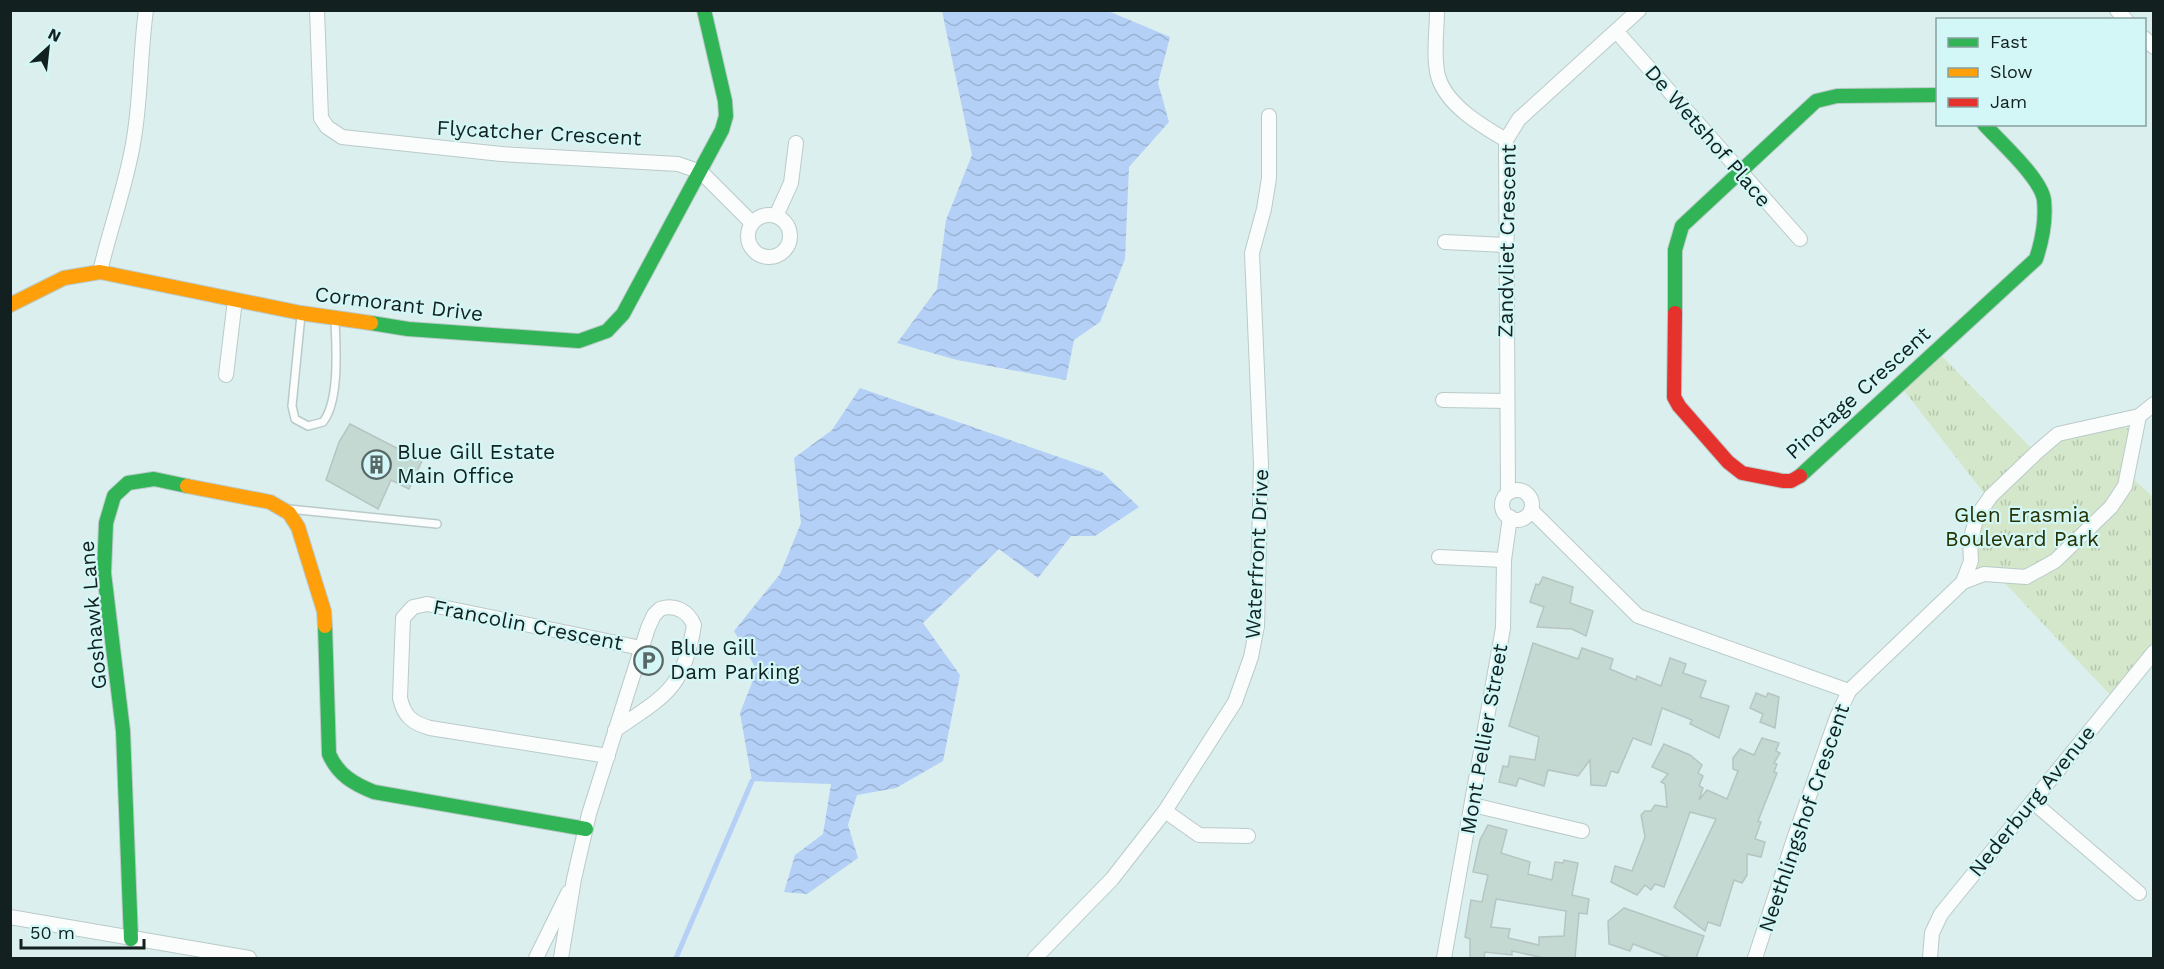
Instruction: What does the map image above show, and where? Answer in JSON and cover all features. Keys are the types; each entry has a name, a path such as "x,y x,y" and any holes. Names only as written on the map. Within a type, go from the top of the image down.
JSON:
{"street":[{"path":"100,272 126,180 134,137 140,53 146,10"},
{"name":"Flycatcher Crescent","path":"317,10 321,118 327,127 342,137 501,154 658,161 686,166 700,172"},
{"path":"704,10 726,116 722,130 700,172 752,223"},
{"path":"1437,10 1437,65 1442,86 1463,110 1506,140"},
{"name":"Zandvliet Crescent","path":"1508,493 1506,140 1519,119 1639,10"},
{"name":"De Wetshof Place","path":"1617,32 1800,239"},
{"name":"Pinotage Crescent","path":"1936,95 1822,98 1809,106 1688,219 1677,240 1673,392 1679,406 1735,469 1750,476 1791,481 1804,473 2029,266 2040,252 2044,206 2041,191 2031,176 1986,126"},
{"name":"Waterfront Drive","path":"1035,958 1112,879 1165,811 1235,702 1246,674 1254,643 1261,464 1252,253 1269,178 1269,116"},
{"path":"776,216 791,183 796,143"},
{"name":"Cormorant Drive","path":"10,305 64,278 100,272 335,320 408,329 570,341 598,336 614,326 623,314 700,172"},
{"path":"776,216 789,230 786,248 770,257 760,255 753,250 748,232 752,223 758,218 776,216"},
{"path":"1445,242 1505,245"},
{"path":"226,375 235,300"},
{"path":"1443,400 1507,401"},
{"path":"1963,582 1971,561 1970,541 1977,516 1991,496 2045,444 2061,433 2139,416 2154,404"},
{"name":"Neethlingshof Crescent","path":"1755,958 1837,717 1849,692 1963,582 1984,574 2026,577 2055,561 2117,501 2128,479 2139,416"},
{"name":"Goshawk Lane","path":"131,939 122,705 105,557 111,503 117,491 128,482 146,478 270,502 284,508"},
{"path":"1513,490 1526,492 1532,503 1531,510 1521,519 1510,517 1502,505 1508,493 1513,490"},
{"path":"284,508 298,527 324,611 327,639 328,741 329,754 336,769 351,782 374,792 586,829"},
{"path":"1531,510 1638,616 1849,692"},
{"name":"Mont Pellier Street","path":"1444,958 1503,628 1504,560 1510,517"},
{"path":"1439,557 1504,560"},
{"name":"Francolin Crescent","path":"608,756 430,728 410,719 402,707 400,698 403,618 413,607 428,604 642,648"},
{"path":"561,958 574,879 586,829 615,730 651,619 660,609 682,610 694,625 676,683 660,699 615,730"},
{"name":"Nederburg Avenue","path":"1930,958 1932,933 1941,914 2154,652"},
{"path":"2032,801 2139,893"},
{"path":"1473,805 1582,831"},
{"path":"1165,811 1199,835 1248,836"},
{"path":"536,958 574,879"},
{"path":"10,917 249,958"}],"lane":[{"path":"301,313 292,406 295,419 308,426 322,422 329,409 336,362 335,320"},
{"path":"284,508 437,524"}],"green space":[{"name":"Glen Erasmia Boulevard Park","path":"1935,349 2035,452 2088,425 2128,428 2127,473 2153,497 2153,650 2114,699 2000,578 1981,576 1957,587 1987,497 1898,383"}],"water":[{"path":"942,11 1108,11 1170,37 1158,83 1169,122 1129,167 1125,259 1100,322 1074,340 1066,380 957,360 897,343 937,289 946,220 972,155"},
{"path":"860,388 1102,472 1139,507 1095,536 1071,536 1038,578 999,549 923,623 960,675 943,761 896,788 857,795 848,825 858,858 807,894 784,892 795,855 823,834 831,784 752,781 740,713 757,670 734,631 780,574 801,523 794,458 832,430"}],"building":[{"name":"Blue Gill Estate Main Office","path":"350,424 422,461 409,489 391,480 378,509 326,480 339,442"},
{"path":"1543,577 1573,587 1570,603 1593,611 1586,636 1572,629 1537,627 1544,607 1530,602 1536,584 1539,585"},
{"path":"1533,643 1578,659 1582,648 1613,659 1610,669 1636,680 1637,676 1661,686 1670,658 1686,664 1683,673 1706,681 1700,697 1729,706 1719,738 1690,724 1692,720 1662,708 1651,745 1633,738 1618,773 1611,771 1606,786 1591,785 1590,760 1578,776 1548,770 1544,786 1519,778 1516,786 1499,782 1503,766 1508,767 1510,756 1535,760 1539,737 1509,726"},
{"path":"1756,693 1766,697 1768,693 1779,697 1775,728 1760,722 1763,714 1750,708"},
{"path":"1762,738 1779,743 1776,751 1780,753 1774,763 1777,764 1774,772 1777,773 1758,821 1761,822 1755,839 1765,842 1761,857 1747,854 1747,875 1742,883 1734,880 1720,926 1708,922 1705,931 1674,907 1716,819 1690,812 1664,887 1655,884 1651,890 1645,885 1637,895 1611,882 1615,866 1632,871 1645,837 1641,815 1645,811 1651,811 1655,805 1667,807 1665,784 1661,782 1668,774 1652,767 1664,744 1690,755 1702,765 1698,773 1703,776 1699,786 1703,788 1699,800 1707,790 1727,799 1738,771 1733,769 1733,758 1740,749 1754,755"},
{"path":"1488,825 1507,830 1501,853 1530,862 1528,874 1552,880 1555,862 1563,863 1564,860 1578,863 1572,895 1589,899 1587,914 1579,913 1575,958 1544,958 1512,951 1512,955 1485,952 1484,958 1470,958 1470,939 1465,937 1471,900 1482,902 1488,875 1473,872 1480,840","holes":["1496,899 1566,911 1564,936 1539,937 1539,945 1508,938 1510,929 1491,927"]},
{"path":"1624,908 1704,936 1696,958 1670,958 1633,944 1630,951 1609,944 1608,921"}],"waterway":[{"path":"676,958 752,781"}],"traffic: fast":[{"path":"371,323 408,329 579,341 607,331 623,314 722,130 726,116 725,101 704,10"},
{"path":"1675,313 1675,250 1682,226 1816,101 1837,96 1936,95"},
{"path":"1800,476 2036,259 2044,222 2044,200 2041,191 2028,171 1986,126"},
{"path":"131,939 123,731 104,573 106,523 114,496 128,483 154,479 187,486"},
{"path":"325,626 329,754 337,768 347,778 374,792 586,829"}],"traffic: slow":[{"path":"10,305 64,278 100,272 301,313 371,323"},
{"path":"187,486 270,502 289,513 298,527 324,611 325,626"}],"traffic: jam":[{"path":"1675,313 1674,397 1679,406 1728,462 1742,473 1783,481 1791,481 1800,476"}],"place":[{"name":"Blue Gill Estate Main Office","path":"376,464"},
{"name":"Blue Gill Dam Parking","path":"649,660"}]}
